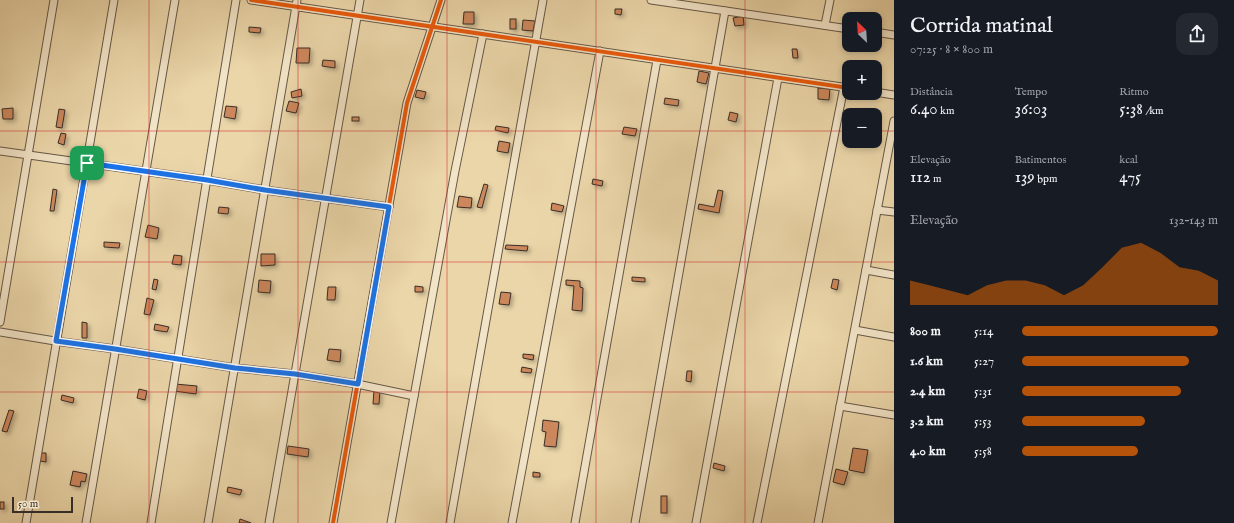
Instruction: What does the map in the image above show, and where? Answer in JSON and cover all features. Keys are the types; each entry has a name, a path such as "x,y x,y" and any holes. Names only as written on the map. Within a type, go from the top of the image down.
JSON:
{"street":[{"path":"0,322 54,0"},
{"path":"26,523 114,0"},
{"path":"86,523 175,0"},
{"path":"151,523 236,0"},
{"path":"251,0 296,3 357,16 842,87"},
{"path":"269,523 360,0"},
{"path":"333,523 407,103 441,0"},
{"path":"450,523 543,0"},
{"path":"651,0 842,27"},
{"path":"825,25 830,0"},
{"path":"208,523 296,3"},
{"path":"635,523 725,11"},
{"path":"882,33 894,35"},
{"path":"391,523 455,171 483,34"},
{"path":"512,523 600,51"},
{"path":"575,523 657,60"},
{"path":"696,523 778,78"},
{"path":"882,93 894,95"},
{"path":"757,523 844,100"},
{"path":"818,523 877,210 891,154 894,121"},
{"path":"0,151 389,207"},
{"path":"877,210 894,212"},
{"path":"866,270 894,275"},
{"path":"855,330 894,337"},
{"path":"0,332 235,368 295,374 358,384 414,396"},
{"path":"840,406 894,415"}],"building":[{"path":"615,9 622,9 621,15 615,14"},
{"path":"464,12 474,12 474,24 463,24"},
{"path":"743,16 744,25 735,26 733,18"},
{"path":"510,19 516,19 516,29 510,29"},
{"path":"523,20 535,21 533,31 522,30"},
{"path":"249,27 261,28 260,33 249,32"},
{"path":"297,48 310,48 309,63 296,63"},
{"path":"792,49 797,49 798,58 793,58"},
{"path":"323,60 335,61 335,68 322,66"},
{"path":"699,71 709,73 706,84 697,82"},
{"path":"818,88 830,89 829,100 818,99"},
{"path":"301,89 302,96 292,98 291,92"},
{"path":"417,90 426,92 424,99 415,97"},
{"path":"665,98 679,100 678,106 664,104"},
{"path":"289,101 299,103 296,113 286,111"},
{"path":"226,106 237,107 235,119 224,117"},
{"path":"13,108 13,119 3,119 2,109"},
{"path":"59,109 65,110 62,128 56,127"},
{"path":"730,112 738,114 736,122 728,120"},
{"path":"352,117 359,117 359,121 352,121"},
{"path":"496,126 509,128 508,133 495,130"},
{"path":"624,127 637,129 635,136 622,134"},
{"path":"61,133 66,134 64,145 58,143"},
{"path":"499,141 510,143 508,153 497,151"},
{"path":"593,179 603,181 602,186 592,184"},
{"path":"484,184 488,185 482,208 477,207"},
{"path":"53,189 57,190 54,211 50,211"},
{"path":"718,190 723,191 719,213 698,209 699,204 714,207"},
{"path":"459,196 472,198 471,208 457,207"},
{"path":"552,203 564,206 562,212 551,210"},
{"path":"219,207 229,208 228,214 218,213"},
{"path":"148,225 159,228 157,239 145,237"},
{"path":"104,242 120,243 119,248 104,247"},
{"path":"506,245 528,246 527,251 505,249"},
{"path":"261,254 275,254 275,265 261,266"},
{"path":"174,255 182,256 181,265 172,264"},
{"path":"632,277 645,278 645,282 632,281"},
{"path":"154,279 158,280 156,290 152,289"},
{"path":"833,279 839,280 837,290 831,288"},
{"path":"259,280 271,281 270,293 258,292"},
{"path":"566,280 580,281 580,287 583,288 582,311 572,310 574,286 566,285"},
{"path":"415,286 423,287 423,292 415,292"},
{"path":"328,287 336,287 335,300 327,300"},
{"path":"501,292 511,293 509,305 499,304"},
{"path":"147,298 154,300 150,315 144,314"},
{"path":"82,322 87,323 87,338 82,338"},
{"path":"155,324 169,327 167,332 154,330"},
{"path":"329,349 341,350 340,362 327,360"},
{"path":"523,354 534,355 533,360 523,358"},
{"path":"522,367 532,369 531,373 521,372"},
{"path":"687,371 692,371 691,382 686,381"},
{"path":"175,384 197,386 196,394 174,391"},
{"path":"139,389 147,391 145,400 137,398"},
{"path":"374,390 380,390 379,404 373,404"},
{"path":"62,395 74,398 73,403 61,400"},
{"path":"9,410 14,411 7,432 2,431"},
{"path":"543,420 559,422 556,447 544,446 546,432 542,431"},
{"path":"288,446 309,449 308,457 287,454"},
{"path":"853,448 868,450 864,473 849,470"},
{"path":"41,453 46,453 46,462 40,461"},
{"path":"714,463 725,466 724,471 713,468"},
{"path":"836,469 848,472 844,485 833,482"},
{"path":"73,471 87,474 85,482 81,481 80,487 70,485"},
{"path":"533,472 540,473 540,477 533,477"},
{"path":"228,487 242,490 240,495 227,492"},
{"path":"661,496 667,496 667,513 661,513"},
{"path":"0,502 4,502 4,509 0,509"},
{"path":"240,519 251,523 239,523"}],"cycle path":[{"path":"251,0 842,87"},
{"path":"333,523 407,103 441,0"}],"route":[{"path":"87,163 389,207 358,384 295,374 235,368 56,341 87,163"}]}
